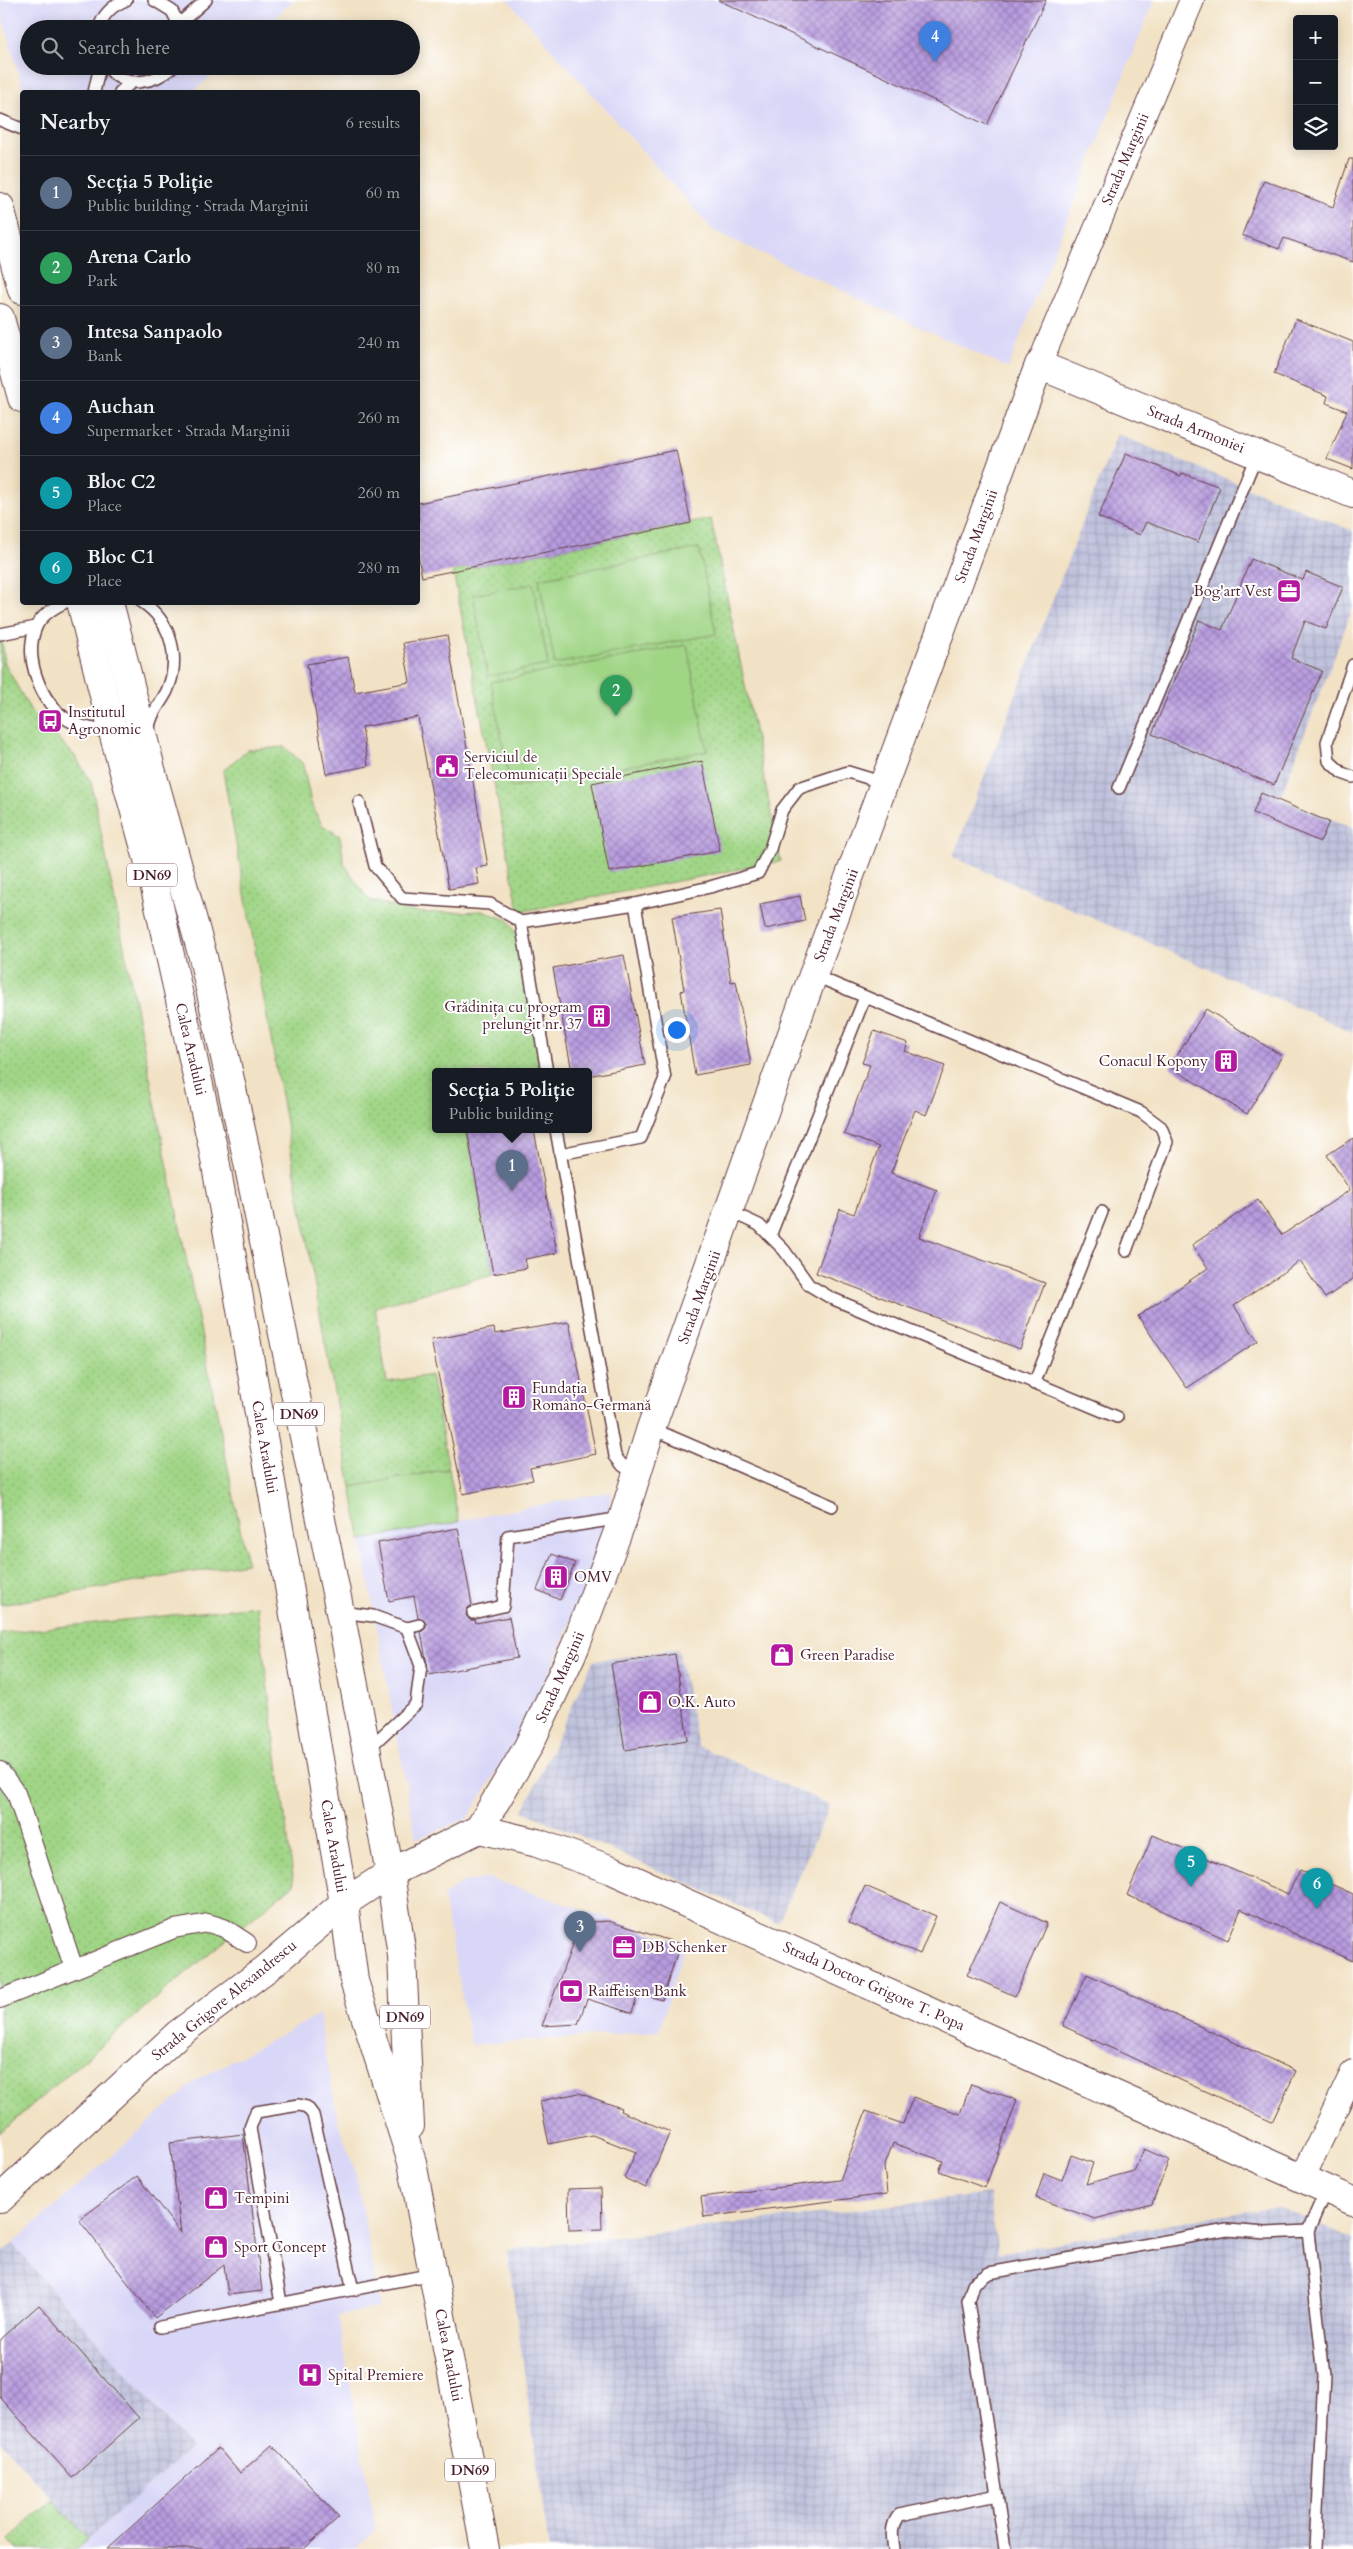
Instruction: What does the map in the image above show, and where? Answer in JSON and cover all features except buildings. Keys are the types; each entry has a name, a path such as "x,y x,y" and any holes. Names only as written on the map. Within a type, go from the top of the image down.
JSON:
{"main road":[{"path":"0,207 20,282"},
{"path":"0,318 20,391"},
{"name":"Strada Armoniei","path":"1039,365 1353,494"},
{"name":"Strada Marginii","path":"479,1829 528,1747 574,1646 623,1518 651,1428 813,975 886,783 1039,365"},
{"name":"Calea Aradului","path":"82,605 113,732 151,870 213,1148 344,1903 354,1981 412,2162 486,2549"},
{"name":"Calea Aradului","path":"110,605 151,769 203,957 229,1072 367,1750 390,1873 402,1956 412,2162"},
{"path":"390,1873 479,1829"},
{"name":"Strada Doctor Grigore T. Popa","path":"479,1829 537,1843 612,1870 1054,2066 1353,2202"},
{"name":"Strada Grigore Alexandrescu","path":"0,2199 178,2034 266,1969 344,1903 390,1873"}],"street":[{"name":"Strada Marginii","path":"1039,365 1192,0"},
{"path":"0,1771 16,1793 74,1969"},
{"path":"0,1999 174,1929 208,1923 224,1928 247,1943"},
{"path":"1314,2185 1353,2072"}],"lane":[{"path":"103,20 105,15 117,3 126,0"},
{"path":"154,0 172,11 177,20"},
{"path":"186,20 206,0"},
{"path":"94,90 98,75"},
{"path":"117,75 132,82 148,82 164,75"},
{"path":"122,90 132,82"},
{"path":"0,120 20,128"},
{"path":"1119,788 1257,454"},
{"path":"62,605 45,616 36,627 33,643 34,665 47,699 68,720 90,728 113,732"},
{"name":"Calea Aradului","path":"145,605 163,623 169,634 174,659 170,682 151,717 149,736 151,769"},
{"path":"0,634 36,627"},
{"path":"1353,665 1327,742 1329,761 1342,773 1353,777"},
{"path":"359,802 375,866 402,898 490,904 521,922 634,904 710,887 758,873 770,849 782,810 800,788 848,772 886,783"},
{"path":"560,1154 641,1138 665,1078 634,904"},
{"path":"521,922 546,1068"},
{"path":"813,975 1141,1112 1161,1127 1167,1142 1126,1251"},
{"path":"770,1236 865,997"},
{"path":"556,1133 615,1456 623,1466 637,1472"},
{"path":"729,1211 759,1225 784,1250 800,1275 809,1285 831,1298 1117,1417"},
{"path":"1034,1384 1102,1212"},
{"path":"651,1428 832,1506"},
{"path":"474,1613 504,1606 508,1536 623,1518"},
{"path":"340,1612 373,1616 407,1628 420,1625"},
{"path":"367,1750 416,1704 421,1666 407,1628"},
{"path":"281,2303 250,2128 256,2112 300,2105 307,2107 313,2115 353,2290"},
{"path":"1314,2185 1308,2231 1324,2376 1315,2549"},
{"path":"1005,2549 968,2301 973,2284 989,2273 1228,2230 1266,2233 1308,2231"},
{"path":"160,2327 433,2274"},
{"path":"894,2549 892,2533 894,2522 899,2515 997,2495"}],"shaded area":[{"path":"0,0 294,0 273,20 20,20 20,75 212,75 195,90 23,90 0,8"},
{"path":"508,0 1154,0 1008,368 714,231"},
{"path":"1117,434 1353,531 1353,608 1280,798 1353,828 1353,1032 953,857"},
{"path":"611,1491 610,1507 580,1600 538,1698 507,1754 468,1818 416,1839 361,1540"},
{"path":"678,1649 698,1746 830,1805 778,1923 523,1811 593,1661"},
{"path":"488,1878 685,1944 659,2031 471,2045 443,1896 461,1883"},
{"path":"319,2015 338,2122 356,2173 380,2307 338,2316 376,2530 355,2549 76,2549 191,2448 12,2244 198,2079"},
{"path":"989,2194 998,2253 1278,2206 1353,2240 1353,2549 549,2549 507,2250"},
{"path":"12,2244 191,2448 88,2539 0,2441 0,2254"}],"green space":[{"path":"711,519 781,861 519,912 453,571"},
{"path":"699,548 716,634 555,664 539,579"},
{"path":"533,584 548,665 488,676 473,595"},
{"path":"0,641 2,641 5,664 31,711 75,756 91,782 247,1563 0,1605"},
{"path":"687,645 707,751 511,788 491,682"},
{"path":"285,747 303,764 311,803 322,825 340,836 344,864 369,900 421,913 482,911 508,920 520,940 542,1068 432,1068 432,1133 468,1133 493,1274 375,1307 387,1382 431,1375 449,1469 351,1487 223,771 247,750"},
{"path":"449,1469 459,1522 361,1540 351,1487"},
{"path":"257,1606 294,1884 151,2002 0,2133 0,1633"},
{"path":"53,2500 88,2539 76,2549 18,2549 9,2539"}],"place":[{"name":"Auchan","path":"935,62"},
{"name":"Bog'art Vest","path":"1289,591"},
{"name":"Arena Carlo","path":"616,716"},
{"name":"Institutul Agronomic","path":"50,721"},
{"name":"Serviciul de Telecomunicații Speciale","path":"447,766"},
{"name":"Grădinița cu program prelungit nr. 37","path":"599,1016"},
{"name":"Conacul Kopony","path":"1226,1061"},
{"name":"Secția 5 Poliție","path":"512,1191"},
{"name":"Fundația Româno-Germană","path":"514,1397"},
{"name":"OMV","path":"556,1577"},
{"name":"Green Paradise","path":"782,1655"},
{"name":"O.K. Auto","path":"650,1702"},
{"name":"Bloc C2","path":"1191,1887"},
{"name":"Bloc C1","path":"1317,1909"},
{"name":"DB Schenker","path":"624,1947"},
{"name":"Intesa Sanpaolo","path":"580,1952"},
{"name":"Raiffeisen Bank","path":"571,1991"},
{"name":"Tempini","path":"216,2198"},
{"name":"Sport Concept","path":"216,2247"},
{"name":"Spital Premiere","path":"310,2375"}]}
